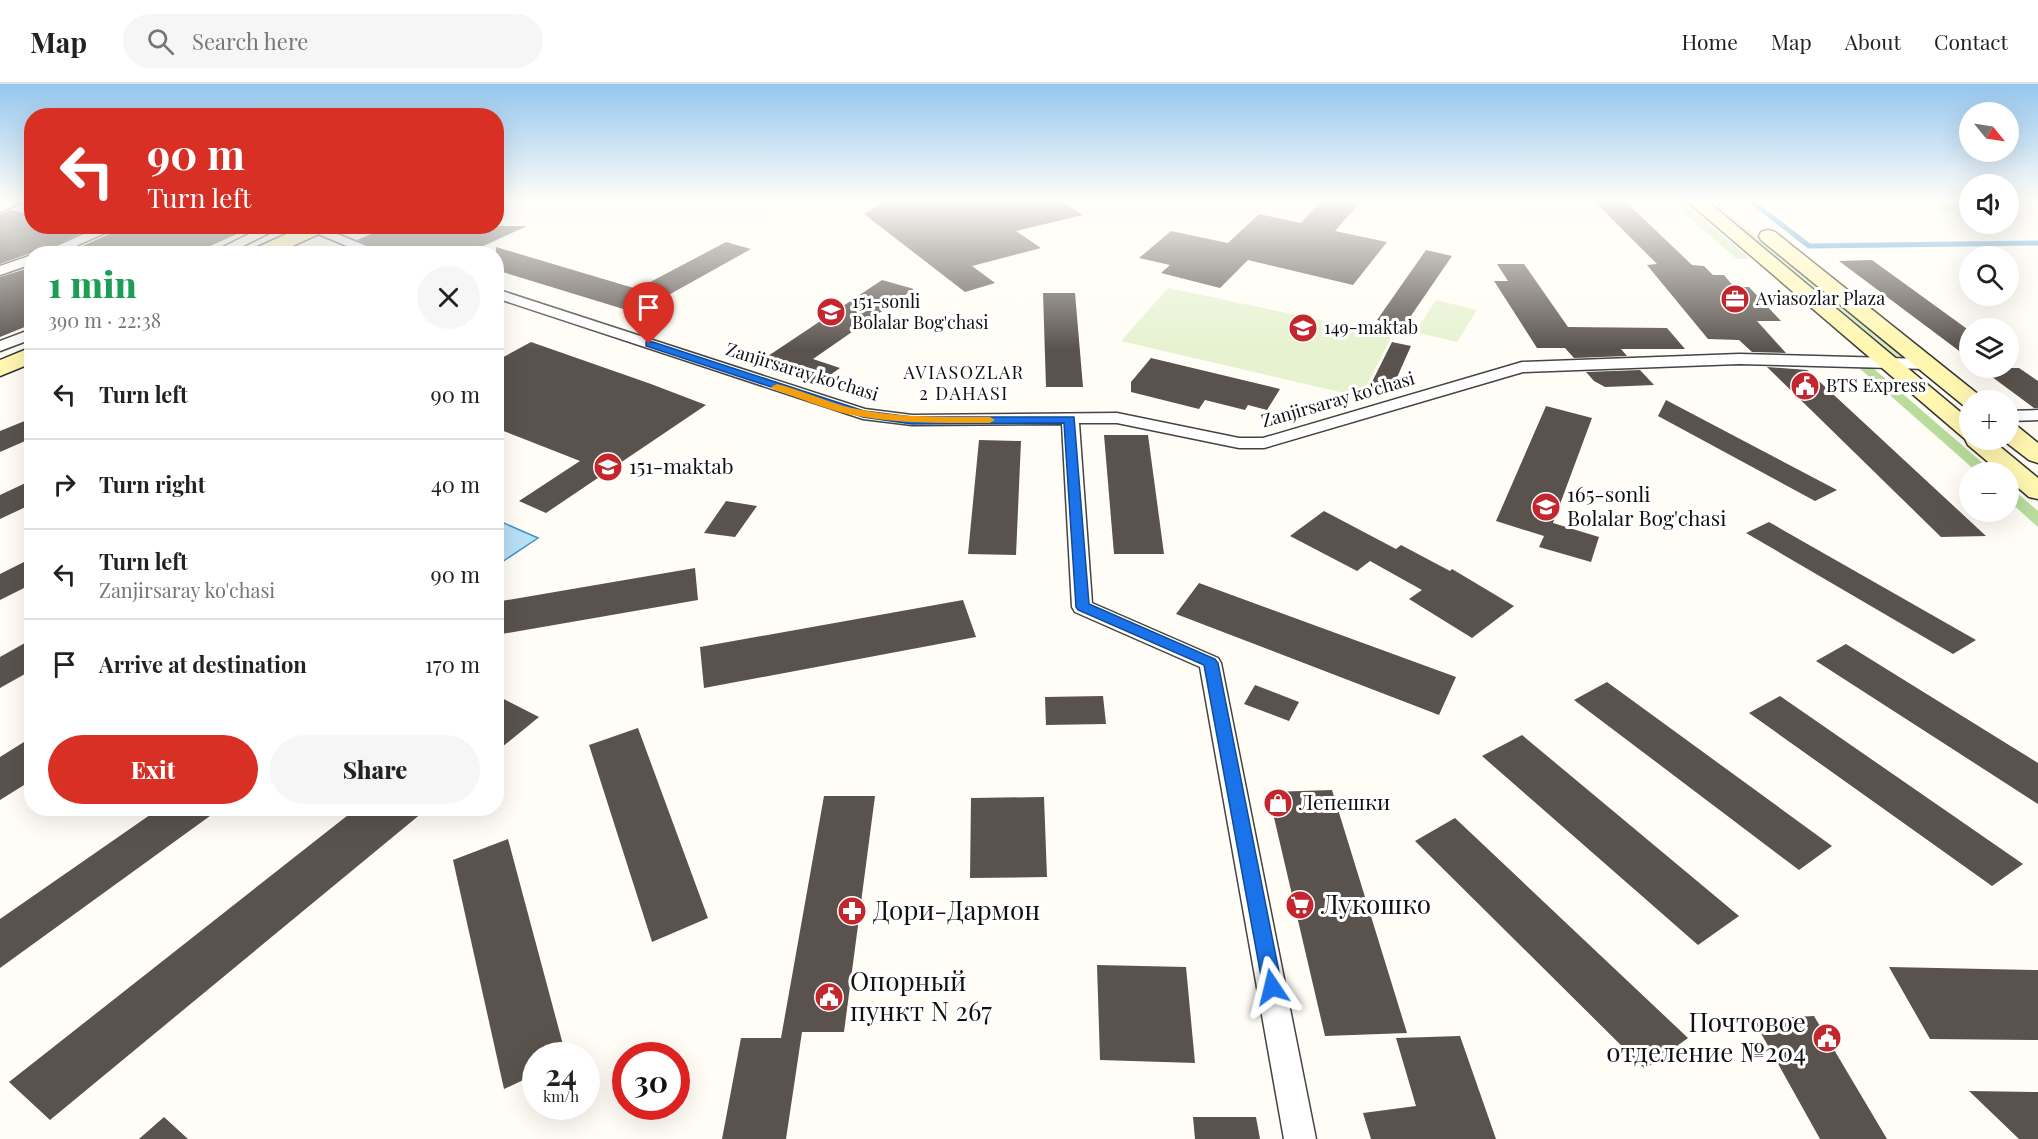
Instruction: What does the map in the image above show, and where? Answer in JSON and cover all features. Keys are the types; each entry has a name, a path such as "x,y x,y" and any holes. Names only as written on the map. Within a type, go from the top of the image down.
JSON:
{"main road":[{"path":"1754,250 1959,424"},
{"path":"1786,250 1959,390"},
{"path":"0,369 24,358"},
{"path":"2019,440 2038,455"},
{"path":"1989,450 2038,491"}],"street":[{"path":"0,271 24,262"},
{"name":"Zanjirsaray ko'chasi","path":"504,296 855,412 912,420 1117,418 1239,443 1264,443 1522,367 1739,359 1885,361 1927,364"},
{"path":"0,346 24,336"},
{"path":"2019,416 2038,415"},
{"path":"1070,419 1082,607 1210,663 1300,1139"}],"green space":[{"path":"1727,250 1740,250 1750,259 1737,259"},
{"path":"1766,250 1773,250 1902,357 1894,356"},
{"path":"1168,288 1392,335 1361,397 1121,341"},
{"path":"1436,300 1477,310 1457,342 1415,332"},
{"path":"1859,368 1873,368 1959,443 1959,450 1968,450 1981,462 1966,462"},
{"path":"2019,495 2038,511 2038,527 2019,510"}],"water":[{"path":"504,523 538,538 504,561"}],"building":[{"path":"0,250 24,250 24,255 0,264"},
{"path":"504,250 507,250 637,289 710,250 749,250 665,297 672,299 643,315 504,272"},
{"path":"911,250 1032,250 972,266 995,283 965,292"},
{"path":"1148,250 1380,250 1353,285 1248,260 1220,288 1161,273 1170,265 1139,258"},
{"path":"1426,250 1452,256 1404,326 1377,320"},
{"path":"1643,250 1677,250 1692,265 1704,266 1713,275 1724,275 1734,287 1749,287 1781,321 1757,321 1786,353 1752,352 1739,340 1708,339 1647,265 1657,264"},
{"path":"1872,260 1959,323 1959,351 1839,261"},
{"path":"1497,264 1524,264 1568,327 1667,328 1685,349 1621,349 1627,356 1574,358 1565,348 1537,348 1494,281 1508,281"},
{"path":"24,270 24,327 0,337 0,277"},
{"path":"882,280 914,289 813,359 840,368 816,385 786,375 796,368 765,358"},
{"path":"1043,293 1075,293 1083,387 1046,387"},
{"path":"531,342 706,405 546,513 519,501 580,461 504,431 504,357"},
{"path":"1392,342 1411,346 1391,391 1370,386"},
{"path":"1151,358 1280,389 1267,410 1248,405 1245,410 1205,400 1199,409 1131,392 1131,382"},
{"path":"1767,367 1807,370 1959,511 1959,522 1971,522 1986,536 1941,537"},
{"path":"2019,368 2038,381 2038,408 2034,408 2019,397 2019,390 2010,390 1994,378 2019,378"},
{"path":"1640,370 1654,385 1605,387 1594,381 1586,372"},
{"path":"1666,400 1837,490 1815,501 1658,416"},
{"path":"1546,406 1592,418 1553,523 1599,537 1591,562 1539,547 1544,536 1496,521"},
{"path":"24,421 24,442 0,452 0,431"},
{"path":"1104,435 1148,435 1164,554 1114,554"},
{"path":"979,440 1021,441 1016,555 968,554"},
{"path":"24,484 24,508 0,519 0,495"},
{"path":"726,501 757,506 735,537 704,533"},
{"path":"1324,511 1396,549 1401,545 1450,571 1452,569 1514,606 1472,638 1409,599 1422,590 1370,561 1357,571 1290,536"},
{"path":"1769,522 1976,640 1953,654 1746,533"},
{"path":"24,562 24,588 0,600 0,574"},
{"path":"695,568 698,600 504,634 504,601"},
{"path":"1199,583 1456,677 1439,715 1176,614"},
{"path":"963,600 976,637 704,688 700,647"},
{"path":"24,644 24,674 0,688 0,657"},
{"path":"1846,644 2038,763 2038,804 1816,661"},
{"path":"1607,682 1832,846 1799,870 1574,700"},
{"path":"1255,685 1299,702 1289,721 1244,704"},
{"path":"1103,696 1106,724 1046,725 1045,697"},
{"path":"1780,696 2023,864 1992,886 1749,713"},
{"path":"504,699 539,717 504,745"},
{"path":"638,728 708,918 652,942 589,745"},
{"path":"1522,735 1739,916 1698,945 1482,756"},
{"path":"24,742 24,785 0,800 0,757"},
{"path":"1332,790 1407,1033 1325,1036 1268,792"},
{"path":"824,796 875,796 844,1032 802,1032 786,1139 722,1139 741,1038 781,1038"},
{"path":"1044,797 1047,877 970,878 971,798"},
{"path":"148,816 210,816 0,968 0,919"},
{"path":"347,816 418,816 50,1120 9,1082"},
{"path":"1455,818 1688,1038 1645,1069 1415,841"},
{"path":"508,839 562,1042 522,1042 522,1081 504,1089 453,860"},
{"path":"1097,965 1186,967 1195,1063 1100,1060"},
{"path":"1889,967 2038,970 2038,1040 1930,1039"},
{"path":"1814,1016 1887,1139 1820,1139 1753,1019"},
{"path":"1460,1036 1496,1139 1371,1139 1363,1113 1416,1106 1396,1038"},
{"path":"1969,1091 2038,1092 2038,1139 2019,1139"},
{"path":"164,1117 188,1139 139,1139"},
{"path":"1193,1117 1256,1117 1260,1139 1195,1139"}],"slow traffic":[{"path":"777,387 847,410 879,416 912,420 990,420"}],"place":[{"name":"Aviasozlar Plaza","path":"1735,299"},
{"name":"151-sonli Bolalar Bog'chasi","path":"831,312"},
{"name":"149-maktab","path":"1303,328"},
{"name":"BTS Express","path":"1805,386"},
{"name":"151-maktab","path":"608,467"},
{"name":"165-sonli Bolalar Bog'chasi","path":"1546,507"},
{"name":"Лепешки","path":"1278,803"},
{"name":"Лукошко","path":"1300,905"},
{"name":"Дори-Дармон","path":"852,911"},
{"name":"Опорный пункт N 267","path":"829,997"},
{"name":"Почтовое отделение №204","path":"1827,1038"}],"district":[{"name":"AVIASOZLAR 2 DAHASI","path":"964,383"}],"route":[{"path":"649,344 863,414 912,420 1070,419 1082,607 1210,663 1272,987"}]}
